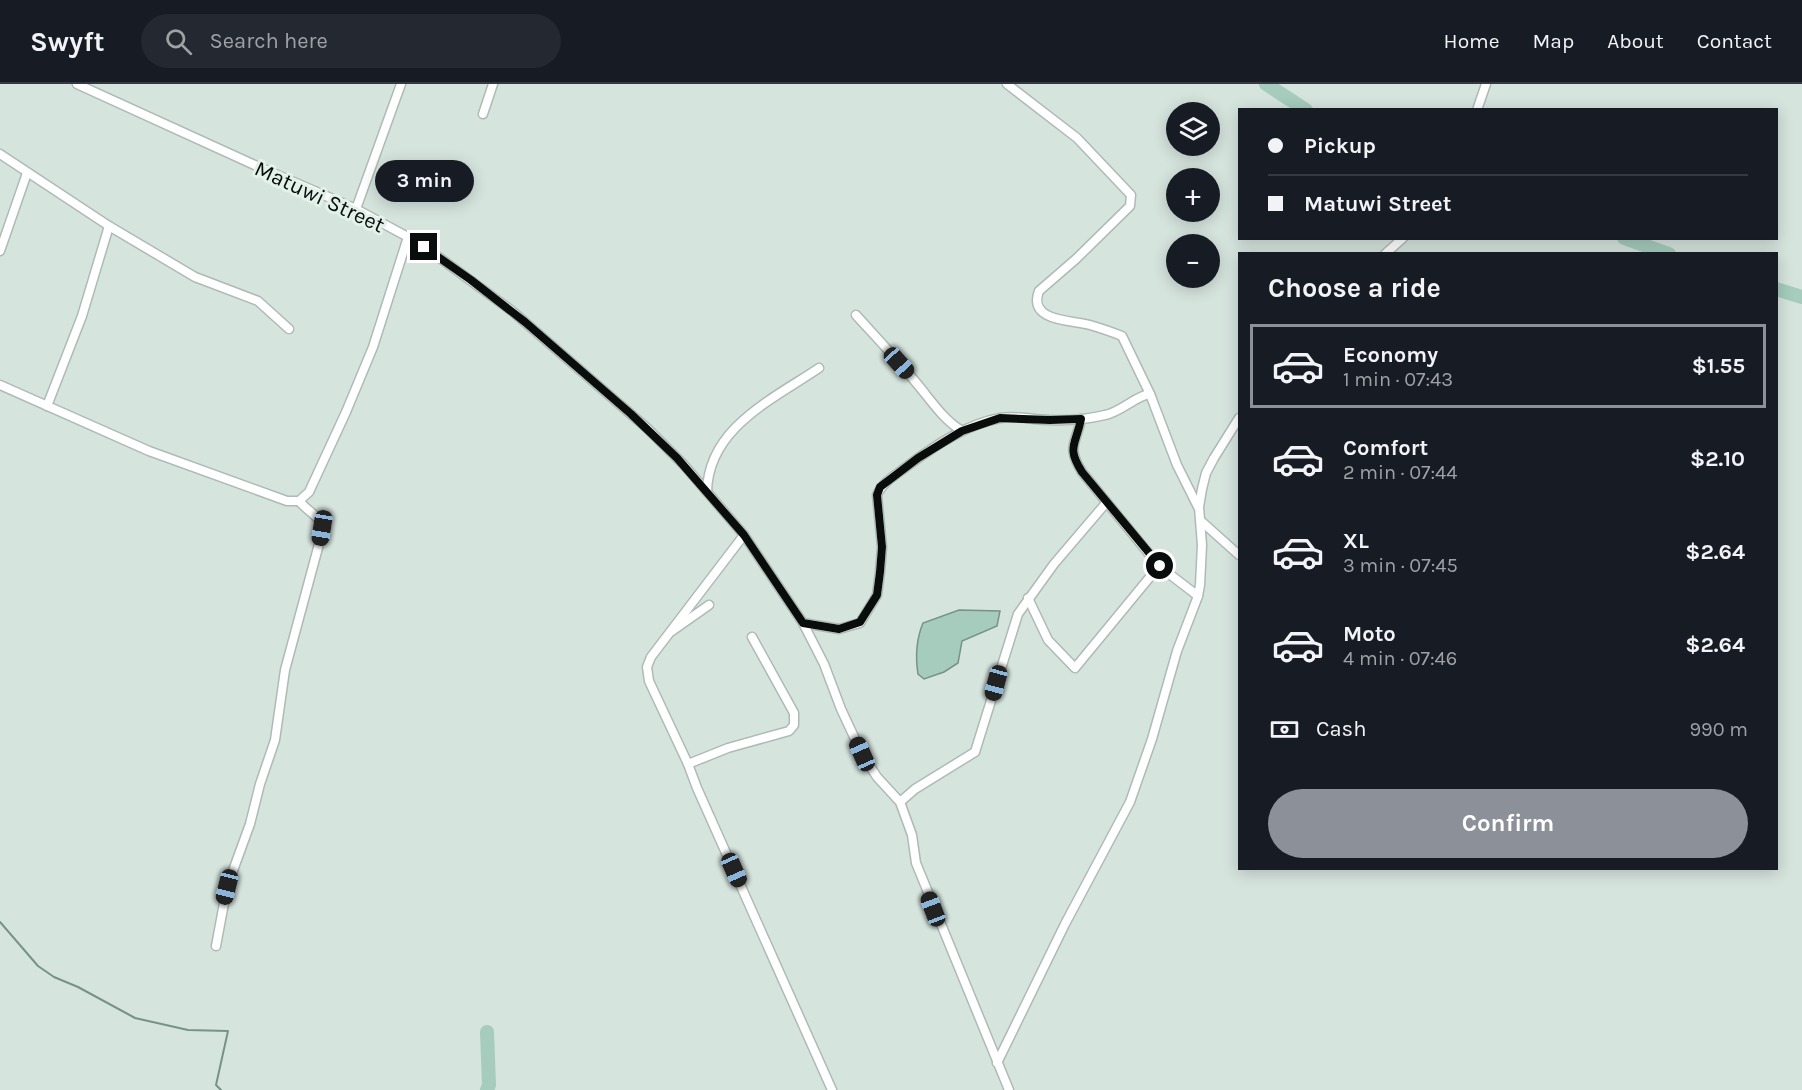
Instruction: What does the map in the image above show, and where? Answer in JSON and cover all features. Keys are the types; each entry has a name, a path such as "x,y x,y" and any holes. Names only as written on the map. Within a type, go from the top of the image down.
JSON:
{"street":[{"name":"Matuwi Street","path":"76,84 356,209 408,237 471,280 559,350 648,429 708,492 744,535 803,623 824,664 841,709 862,754 877,777 900,802 912,836 916,863 1009,1090"},
{"path":"356,209 401,84"},
{"path":"483,114 493,84"},
{"path":"997,1063 1065,924 1130,802 1152,739 1177,651 1198,596 1201,521 1199,507 1177,465 1150,394 1122,336 1090,325 1056,320 1039,307 1036,298 1039,291 1130,206 1131,195 1077,138 1006,84"},
{"path":"1478,108 1486,84"},
{"path":"0,154 109,226 195,277 258,301 289,329"},
{"path":"0,251 27,173"},
{"path":"47,406 82,316 109,226"},
{"path":"299,501 309,492 358,384 376,337 408,237"},
{"path":"1387,252 1401,240"},
{"path":"856,315 939,411 951,424 962,431"},
{"path":"708,492 711,465 726,436 750,414 819,368"},
{"path":"0,385 149,451 287,501 299,501 319,518 321,523 319,543 285,670 275,740 260,784 250,824 227,887 216,946"},
{"path":"803,623 839,629 860,622 877,595 882,547 877,495 880,487 918,458 962,431 1000,418 1050,420 1107,415 1118,411 1144,394 1150,394"},
{"path":"1081,419 1073,444 1074,459 1082,472 1160,566 1198,596"},
{"path":"1199,507 1206,473 1238,420"},
{"path":"900,802 915,789 975,752 1018,614 1028,597 1106,503"},
{"path":"1201,521 1238,554"},
{"path":"744,535 651,657 647,667 649,681 832,1090"},
{"path":"1028,597 1048,640 1075,668 1160,566"},
{"path":"665,636 709,605"},
{"path":"688,764 728,748 789,731 794,725 794,713 752,638"}],"shaded area":[{"path":"959,610 1000,611 997,626 962,641 958,663 944,672 924,679 918,674 917,660 917,648 923,623"}],"waterway":[{"path":"1266,84 1303,108"},
{"path":"1630,240 1663,252"},
{"path":"1778,290 1802,297"},
{"path":"0,922 38,966 54,977 78,987 135,1018 188,1030 228,1031 216,1085 221,1090"},
{"path":"487,1032 489,1085 487,1090"}],"route":[{"path":"424,247 512,311 648,429 684,465 744,535 803,623 839,629 860,622 877,595 882,547 877,495 880,487 918,458 962,431 1000,418 1081,419 1073,444 1074,459 1106,503 1160,566"}]}
